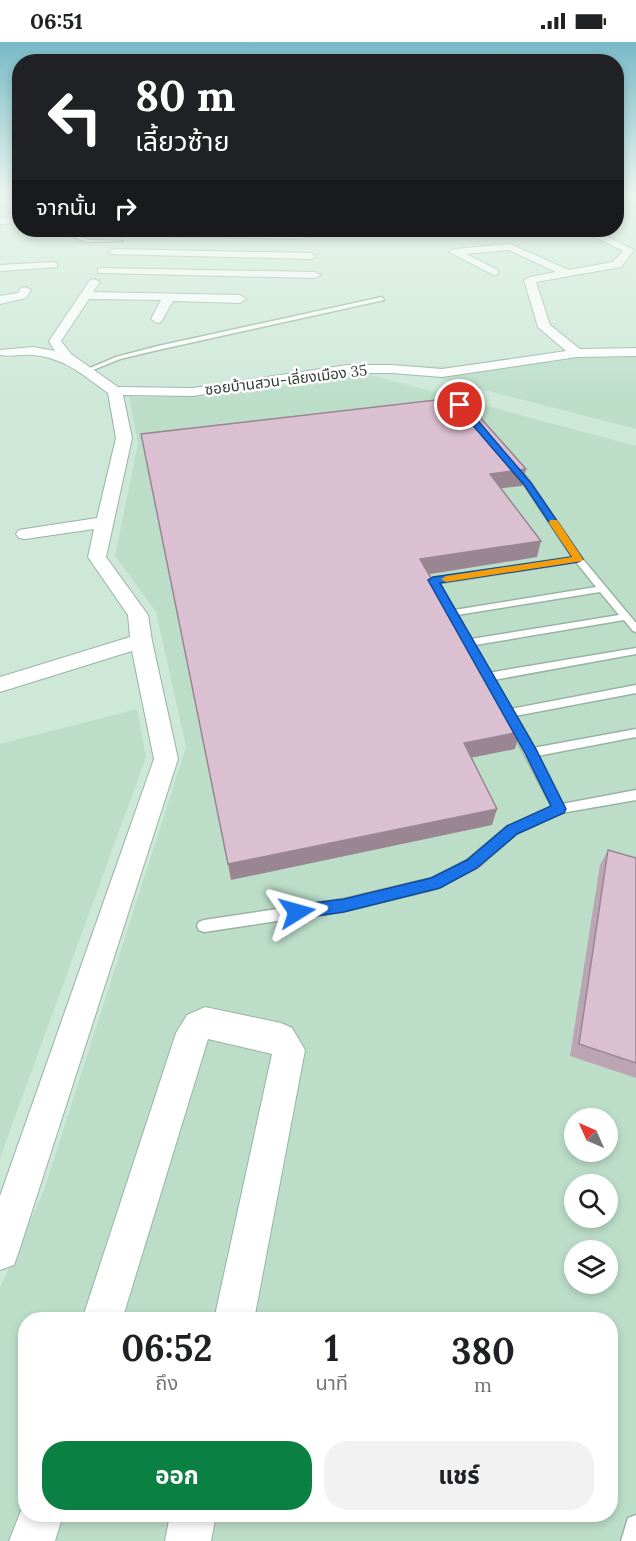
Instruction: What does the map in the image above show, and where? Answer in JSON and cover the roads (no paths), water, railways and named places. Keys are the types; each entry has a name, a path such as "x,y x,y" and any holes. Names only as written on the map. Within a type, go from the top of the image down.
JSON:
{"street":[{"path":"0,1251 166,759 141,641 138,615 97,557 123,438 115,392 76,364 55,340 107,263"},
{"path":"476,263 494,272"},
{"path":"544,263 566,273"},
{"path":"577,353 544,327 530,280 619,263"},
{"path":"0,268 53,265"},
{"path":"102,271 315,275"},
{"path":"0,300 22,297 25,290"},
{"path":"86,295 240,299"},
{"path":"157,319 169,297"},
{"path":"5,352 33,351 76,364"},
{"name":"ซอยบ้านสวน-เลี่ยงเมือง 35","path":"115,392 193,392 347,369 392,369 442,373 577,353 636,352"},
{"path":"26,534 105,522"},
{"path":"1,686 141,641"},
{"path":"105,1312 192,1033 198,1026 205,1023 281,1039 289,1050 236,1312"},
{"path":"32,1541 38,1522"},
{"path":"188,1541 192,1522"}],"lane":[{"path":"76,364 118,358 382,298"},
{"path":"505,458 528,484 578,559 636,629"},
{"path":"578,559 433,580 491,682 636,651"},
{"path":"452,614 602,589"},
{"path":"469,643 626,617"},
{"path":"559,809 506,709 636,690"},
{"path":"531,753 636,733"},
{"path":"204,926 344,905 435,884 472,864 512,830 559,809 636,795"},
{"path":"632,1541 636,1526"}]}
